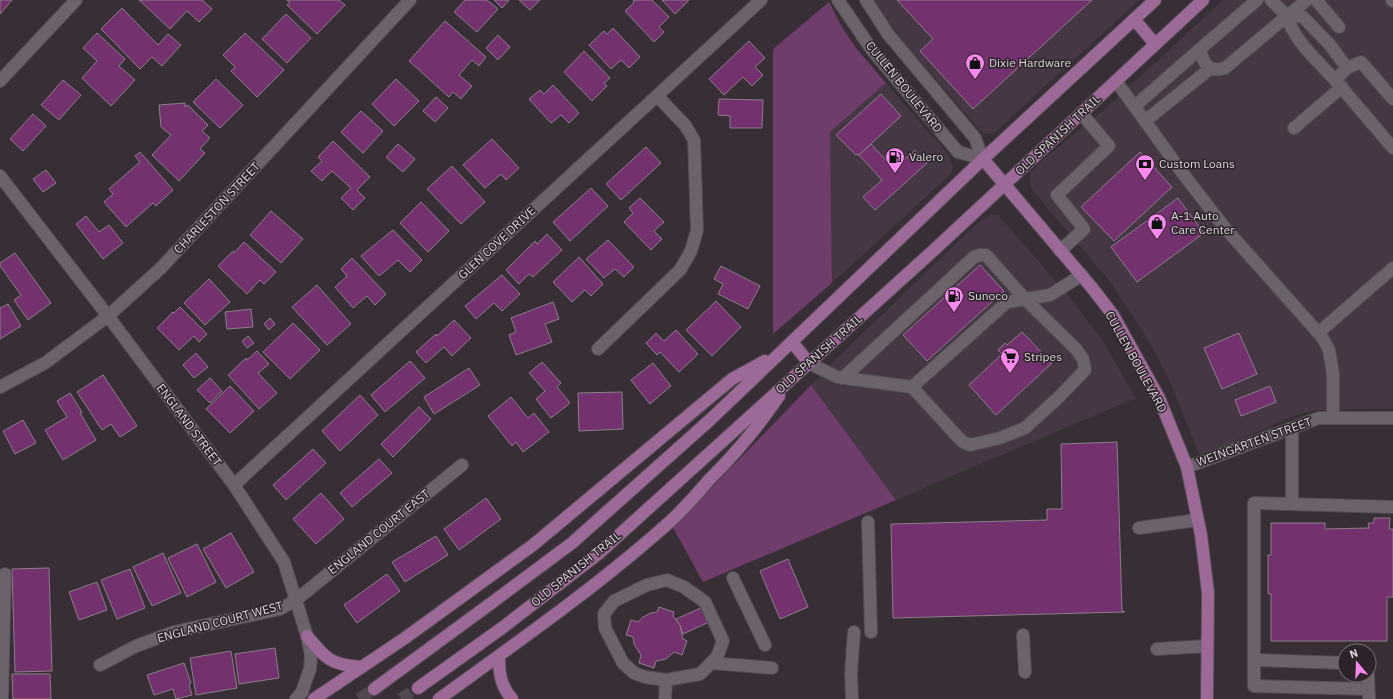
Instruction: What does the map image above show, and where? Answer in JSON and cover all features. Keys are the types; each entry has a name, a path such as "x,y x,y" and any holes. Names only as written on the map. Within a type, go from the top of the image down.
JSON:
{"main road":[{"name":"OLD SPANISH TRAIL","path":"374,689 486,608 572,543 711,419 983,159 1155,0"},
{"name":"OLD SPANISH TRAIL","path":"418,688 502,628 598,554 790,381 1203,0"},
{"path":"1134,19 1155,44"},
{"name":"CULLEN BOULEVARD","path":"983,159 1094,289 1113,315 1159,398 1187,467 1201,535 1208,593 1207,699"},
{"path":"792,342 809,363"},
{"path":"314,699 405,638 533,544 732,379 780,353"},
{"path":"439,699 499,657 613,569 674,517 739,449 764,418 790,381"},
{"path":"307,636 321,653 335,663 346,666 362,667"},
{"path":"499,657 500,679 505,691 512,699"}],"street":[{"path":"0,81 76,0"},
{"name":"CHARLESTON STREET","path":"0,387 45,363 108,316 161,268 410,0"},
{"name":"GLEN COVE DRIVE","path":"234,485 761,0"},
{"name":"CULLEN BOULEVARD","path":"838,0 872,50 958,152 983,159"},
{"name":"CULLEN BOULEVARD","path":"866,0 888,34 975,138 983,159"},
{"path":"1135,106 1257,0"},
{"path":"1271,0 1287,16 1290,27 1295,35 1393,148"},
{"path":"1200,49 1205,63 1211,68 1215,70 1225,68 1307,0"},
{"path":"1316,0 1339,27"},
{"path":"1287,16 1303,17 1330,45 1347,68"},
{"path":"1294,128 1338,84 1347,68 1358,62 1363,63 1393,99"},
{"path":"1145,121 1211,68"},
{"path":"1116,81 1184,175 1226,228 1290,303 1318,333 1329,350 1333,374 1333,418"},
{"path":"598,349 680,270 691,251 697,230 694,140 685,125 657,96"},
{"path":"1060,251 1084,228 1057,195 1110,146 1081,113"},
{"name":"ENGLAND STREET","path":"0,176 108,316 234,485 284,562 307,636 311,655 310,669 302,692 296,699"},
{"path":"809,363 829,374 843,378 912,387 963,442 970,445 1000,438 1025,428 1058,398 1085,370 1083,359 1076,349 1025,299 986,255 980,255 974,257 843,378"},
{"path":"1318,333 1393,268"},
{"path":"912,387 1007,302 1050,295 1082,275"},
{"name":"WEINGARTEN STREET","path":"1187,467 1319,418 1393,418"},
{"path":"1292,428 1292,504"},
{"name":"ENGLAND COURT EAST","path":"296,600 462,465"},
{"path":"1368,683 1369,694 1254,686 1254,503 1393,507"},
{"path":"1139,528 1197,520"},
{"path":"868,522 871,632"},
{"path":"2,699 5,574"},
{"path":"733,578 765,645"},
{"path":"666,580 684,587 705,602 723,641 717,657 700,674 666,680 645,677 634,673 624,663 605,628 604,614 614,601 647,585 666,580"},
{"name":"ENGLAND COURT WEST","path":"100,665 136,646 174,632 280,609 296,600"},
{"path":"852,699 851,673 854,632"},
{"path":"1023,636 1025,672"},
{"path":"1157,649 1207,646"},
{"path":"1254,660 1337,662"},
{"path":"711,663 772,668"},
{"path":"665,699 666,680"}],"shaded area":[{"path":"875,0 1139,0 993,134 985,134 908,47 887,20"},
{"path":"1223,0 1393,0 1393,409 1316,410 1299,414 1200,456 1170,382 1150,343 1112,284 1033,191 1030,183 1030,173 1044,159 1105,109"},
{"path":"829,2 842,27 856,48 886,83 830,132 832,283 773,334 773,49"},
{"path":"886,83 948,154 953,166 952,173 832,283 830,132"},
{"path":"991,215 998,215 1068,295 1103,341 1136,398 896,500 811,385 839,356 971,229 983,219"},
{"path":"811,385 896,500 703,582 672,526 692,508"}],"building":[{"path":"0,0 12,0 0,14"},
{"path":"139,0 202,0 212,9 199,22 187,11 170,29"},
{"path":"287,0 339,0 345,5 317,34 287,5 290,3"},
{"path":"465,0 487,0 498,9 477,32 454,12"},
{"path":"494,0 509,0 502,8"},
{"path":"519,0 540,0 530,10"},
{"path":"652,0 669,17 659,27 664,32 654,42 625,11 634,3 633,1"},
{"path":"662,0 689,0 675,14"},
{"name":"Dixie Hardware","path":"897,0 1092,0 973,109 920,51 933,39"},
{"path":"122,8 158,45 168,34 181,45 162,66 152,57 140,69 101,29"},
{"path":"286,14 311,38 287,63 262,39"},
{"path":"445,21 486,57 479,66 472,60 459,75 472,86 461,99 453,92 449,97 409,61"},
{"path":"613,28 640,57 629,68 621,60 611,69 589,45 604,31 607,34"},
{"path":"97,33 125,59 119,66 135,80 111,106 82,78 97,61 83,48"},
{"path":"245,33 284,70 257,97 231,71 235,67 223,55"},
{"path":"498,35 510,47 498,60 486,48"},
{"path":"749,41 765,58 755,67 763,75 752,86 743,77 724,95 709,79"},
{"path":"584,51 610,78 604,83 607,86 592,101 564,72"},
{"path":"216,79 243,105 220,128 193,102"},
{"path":"396,79 419,101 394,126 372,104"},
{"path":"63,80 81,95 59,120 41,105"},
{"path":"553,85 579,113 569,123 561,115 551,123 529,99 540,90 544,94"},
{"path":"881,94 901,116 859,155 856,155 836,135"},
{"path":"436,97 448,108 435,122 423,111"},
{"path":"719,99 763,100 762,128 730,128 730,116 718,115"},
{"path":"185,103 185,107 188,105 208,125 202,131 210,138 200,149 205,153 179,181 152,155 171,135 161,127 159,105"},
{"path":"361,111 383,131 363,153 341,132"},
{"path":"33,114 46,126 23,151 10,139"},
{"path":"492,139 519,168 506,180 501,174 485,188 463,165"},
{"path":"333,141 370,177 357,190 365,198 353,210 341,198 351,188 332,171 322,181 311,171 322,161 318,157"},
{"path":"398,144 415,159 403,172 386,157"},
{"name":"Valero","path":"871,144 894,169 915,150 927,163 875,210 863,197 882,180 859,155"},
{"path":"646,147 661,163 621,200 606,184"},
{"path":"140,152 173,190 156,206 153,203 126,227 104,202 113,194 109,189 140,162 135,156"},
{"path":"1140,152 1172,187 1114,241 1081,207"},
{"path":"452,166 485,202 461,224 427,189"},
{"path":"46,170 56,183 43,192 33,179"},
{"path":"591,188 608,206 570,241 553,222"},
{"path":"640,198 664,222 654,231 662,239 651,250 624,222 633,213 629,208"},
{"name":"A-1 Auto Care Center","path":"1178,198 1204,233 1137,282 1111,247"},
{"path":"421,202 449,231 428,252 400,223"},
{"path":"271,211 303,239 281,263 250,235"},
{"path":"86,216 99,232 109,225 123,243 103,259 76,224"},
{"path":"393,230 422,260 410,272 398,260 379,276 361,256"},
{"path":"547,234 562,250 533,277 529,274 519,284 506,270 535,241 537,244"},
{"path":"608,240 634,267 624,277 615,269 604,278 586,259"},
{"path":"244,242 276,272 264,284 260,280 247,294 218,266 233,251 234,253"},
{"path":"15,253 51,303 28,320 14,300 21,295 0,266 0,263"},
{"path":"579,257 603,284 591,296 585,290 572,302 553,282"},
{"path":"352,258 386,294 375,305 367,296 353,308 335,287 347,276 341,269"},
{"name":"Sunoco","path":"980,265 1004,291 927,361 903,335"},
{"path":"721,266 760,286 748,309 718,294 723,284 714,279"},
{"path":"502,275 520,294 502,311 494,303 476,319 465,306"},
{"path":"209,279 230,302 205,325 184,303"},
{"path":"317,285 351,324 327,345 292,307"},
{"path":"716,301 741,327 712,356 686,330"},
{"path":"553,302 559,319 545,324 552,342 516,355 509,335 516,332 511,318"},
{"path":"8,304 21,326 0,339 0,308"},
{"path":"180,307 207,334 199,342 194,336 179,350 157,328"},
{"path":"251,309 253,327 227,329 225,312"},
{"path":"270,318 275,324 269,330 264,324"},
{"path":"454,320 471,338 452,356 444,347 426,363 416,352 436,334 437,336"},
{"path":"293,323 320,350 290,379 263,352"},
{"path":"676,330 698,354 679,372 660,352 657,355 646,343 656,333 664,341"},
{"name":"Stripes","path":"1022,332 1052,363 996,415 969,385 1002,354 998,350 1005,343 1007,345"},
{"path":"1239,333 1257,374 1222,389 1204,348"},
{"path":"248,336 254,343 247,348 242,341"},
{"path":"257,351 269,364 258,373 277,393 259,409 228,375 246,358 247,360"},
{"path":"196,353 208,367 194,378 183,365"},
{"path":"410,361 425,378 385,412 371,395"},
{"path":"542,362 561,383 557,387 570,403 551,418 536,399 545,391 529,373"},
{"path":"653,363 671,386 650,404 631,380"},
{"path":"469,368 480,385 434,414 424,397"},
{"path":"103,375 137,426 120,437 111,424 102,430 77,392"},
{"path":"210,378 222,391 210,403 197,390"},
{"path":"230,386 254,411 230,433 206,409"},
{"path":"1270,386 1276,402 1241,416 1235,400"},
{"path":"622,392 623,429 579,431 578,393"},
{"path":"70,393 82,412 80,413 96,440 63,460 45,430 67,417 57,401"},
{"path":"360,395 378,415 340,451 322,431"},
{"path":"511,397 528,418 534,413 549,432 523,452 516,442 512,446 488,416"},
{"path":"419,407 431,419 393,457 381,444"},
{"path":"23,420 36,443 15,454 3,431"},
{"path":"1117,442 1122,611 1125,612 893,618 891,524 1047,520 1047,509 1062,509 1061,444"},
{"path":"313,449 326,463 286,500 273,485"},
{"path":"379,459 392,473 352,507 340,493"},
{"path":"321,493 344,519 316,544 293,519"},
{"path":"486,498 501,519 459,550 444,529"},
{"path":"1374,518 1390,518 1389,529 1393,529 1393,597 1387,597 1387,641 1271,641 1271,594 1268,594 1268,555 1271,555 1271,523 1325,523 1325,529 1369,528 1368,523 1374,523"},
{"path":"231,533 254,572 226,588 203,549"},
{"path":"436,536 448,555 405,582 392,562"},
{"path":"197,544 216,582 187,597 168,558"},
{"path":"163,553 181,593 152,606 133,567"},
{"path":"788,559 808,607 780,619 760,571"},
{"path":"49,568 52,671 15,672 12,569"},
{"path":"130,569 145,608 117,619 101,580"},
{"path":"387,574 400,591 357,623 344,605"},
{"path":"97,582 107,610 79,620 69,592"},
{"path":"659,607 674,612 673,616 680,625 683,639 687,641 682,655 674,652 666,659 656,661 654,668 639,663 641,655 634,644 633,637 626,635 631,620 638,622 643,617 657,612"},
{"path":"703,607 709,622 683,634 676,619"},
{"path":"275,648 279,678 239,684 235,654"},
{"path":"231,651 237,688 196,695 190,658"},
{"path":"184,663 191,683 189,684 192,695 176,699 173,689 154,695 147,675"},
{"path":"12,674 50,674 51,699 13,699"}],"tunnel":[{"path":"401,699 418,688"},
{"path":"359,699 374,689"}],"place":[{"name":"Dixie Hardware","path":"975,80"},
{"name":"Valero","path":"895,174"},
{"name":"Custom Loans","path":"1145,181"},
{"name":"A-1 Auto Care Center","path":"1157,240"},
{"name":"Sunoco","path":"954,313"},
{"name":"Stripes","path":"1010,374"}]}
